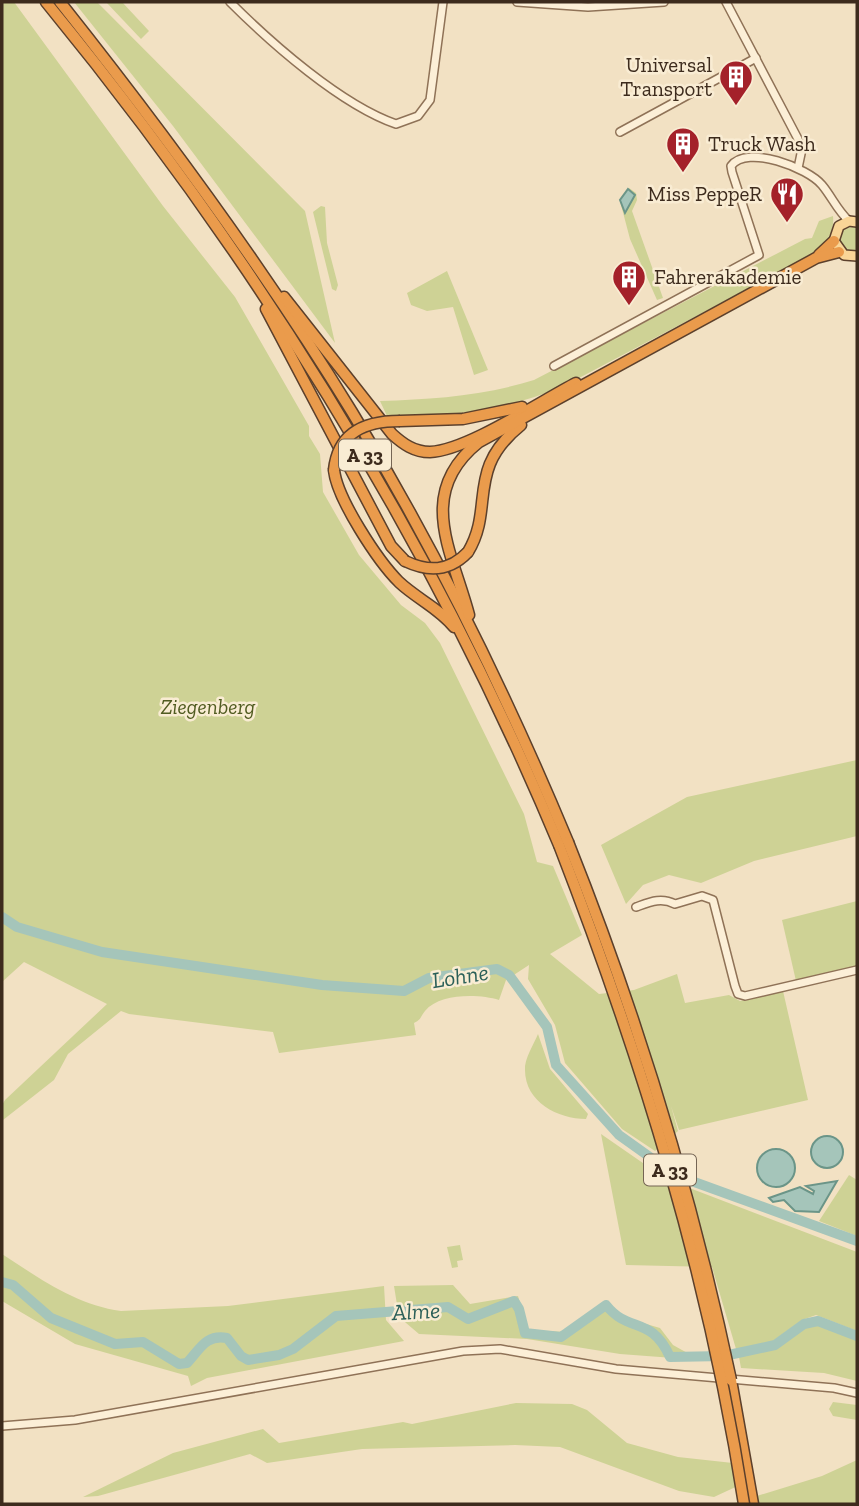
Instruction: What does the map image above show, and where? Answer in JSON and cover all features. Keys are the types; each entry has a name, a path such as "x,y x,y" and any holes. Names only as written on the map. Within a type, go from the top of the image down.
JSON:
{"highway":[{"name":"A 33","path":"46,2 149,134 248,271 357,442 469,647 563,844 636,1055 678,1194 710,1323 744,1504"},
{"name":"A 33","path":"60,2 185,165 271,287 367,438 475,636 563,844 642,1042 683,1180 723,1344 753,1504"},
{"path":"816,258 834,241"},
{"path":"271,287 289,302 392,434 411,449 429,452 458,446 548,402 816,258 839,252"},
{"path":"248,271 250,284 391,545 405,561 420,568 444,568 468,552 476,533 483,481 494,453 515,430 548,402"},
{"path":"469,647 443,614 400,583 388,569 342,495 334,470 338,450 348,435 369,423 463,419 548,402"},
{"path":"475,636 442,522 441,506 447,485 457,464 479,442 548,402"}],"main road":[{"path":"853,222 839,226 834,241 839,252 849,257 857,256"}],"street":[{"path":"230,2 297,62 377,118 396,124 418,116 430,100 443,2"},
{"path":"517,2 588,7 664,2"},
{"path":"726,2 802,149 798,168"},
{"path":"620,132 756,58"},
{"path":"554,366 759,255 732,172 733,162 747,156 798,168 823,186 833,204 839,226"},
{"path":"833,204 853,222"},
{"path":"636,907 657,900 675,904 702,896 713,900 735,986 738,993 745,996 857,970"},
{"path":"2,1426 75,1420 426,1355 500,1349 616,1369 834,1388 857,1393"}],"green space":[{"name":"Ziegenberg","path":"2,2 14,2 163,206 235,297 309,426 309,436 320,454 323,492 359,555 401,605 425,623 440,643 524,814 537,862 553,866 582,935 550,954 599,994 634,990 677,974 685,1003 729,995 740,1001 783,991 808,1100 679,1130 671,1106 678,1131 655,1151 622,1129 565,1063 555,1025 528,979 529,965 506,980 499,1000 460,996 432,1005 414,1023 416,1035 279,1053 273,1032 121,1011 68,1054 54,1080 3,1120 2,1124 2,1105 5,1100 107,1004 24,962 2,982"},
{"path":"74,2 97,2 305,211 335,343 173,126"},
{"path":"106,2 122,2 149,31 141,39"},
{"path":"629,188 636,193 637,200 632,211 663,298 657,300 630,239 620,201"},
{"path":"321,206 325,207 327,243 338,285 336,291 332,289 313,212"},
{"path":"833,216 830,236 806,258 562,387 518,402 455,414 387,416 380,401 458,396 534,380 805,239 812,238 819,221"},
{"path":"857,226 857,252 850,253 841,248 838,238 843,228"},
{"path":"447,271 488,370 474,375 453,307 427,311 411,305 407,293"},
{"path":"857,760 857,836 754,861 701,883 669,875 643,885 626,904 601,845 687,797"},
{"path":"857,901 857,966 796,981 782,920"},
{"path":"538,1034 550,1069 588,1114 586,1119 554,1112 537,1100 531,1091 526,1081 525,1066"},
{"path":"601,1134 666,1179 857,1252 857,1331 816,1315 802,1320 773,1341 736,1349 712,1267 626,1265"},
{"path":"849,1175 857,1180 857,1236 819,1221"},
{"path":"460,1245 463,1260 457,1261 458,1267 452,1268 447,1247"},
{"path":"2,1254 73,1297 121,1311 228,1306 384,1286 386,1320 404,1341 207,1378 191,1386 188,1376 75,1344 2,1301"},
{"path":"453,1285 470,1304 518,1296 528,1330 565,1332 602,1303 609,1303 622,1317 660,1328 673,1345 700,1360 620,1354 527,1339 419,1334 399,1317 394,1286"},
{"path":"819,1323 857,1338 857,1381 824,1373 741,1368 739,1357 777,1348 806,1327"},
{"path":"833,1402 857,1405 857,1420 833,1416 829,1409"},
{"path":"516,1403 572,1404 587,1410 627,1443 678,1457 742,1464 742,1484 714,1497 679,1491 560,1447 515,1445 362,1449 267,1463 250,1454 98,1496 83,1497 173,1453 263,1429 279,1443 403,1422 412,1424"},
{"path":"857,1460 857,1504 731,1504 822,1476"}],"water":[{"path":"628,189 635,195 625,213 620,200"},
{"path":"827,1136 838,1141 843,1152 838,1163 827,1168 816,1163 811,1152 816,1141"},
{"path":"776,1149 789,1155 795,1168 789,1181 776,1187 763,1181 757,1168 763,1155"},
{"path":"837,1181 819,1212 795,1211 784,1200 773,1202 769,1198 800,1187 813,1194 814,1191 806,1186"}],"waterway":[{"name":"Lohne","path":"2,917 17,927 102,952 322,985 404,991 429,978 497,969 509,975 547,1027 556,1065 619,1135 675,1175 857,1241"},
{"name":"Alme","path":"2,1282 13,1285 51,1318 115,1344 143,1342 179,1364 187,1363 204,1344 214,1338 227,1338 241,1356 248,1360 279,1355 293,1349 336,1316 448,1307 468,1319 514,1301 519,1309 525,1333 561,1337 606,1305 623,1319 655,1335 670,1357 724,1356 775,1345 804,1324 818,1321 857,1336"}],"place":[{"name":"Universal Transport","path":"736,107"},
{"name":"Truck Wash","path":"683,174"},
{"name":"Miss PeppeR","path":"787,224"},
{"name":"Fahrerakademie","path":"629,307"}]}
